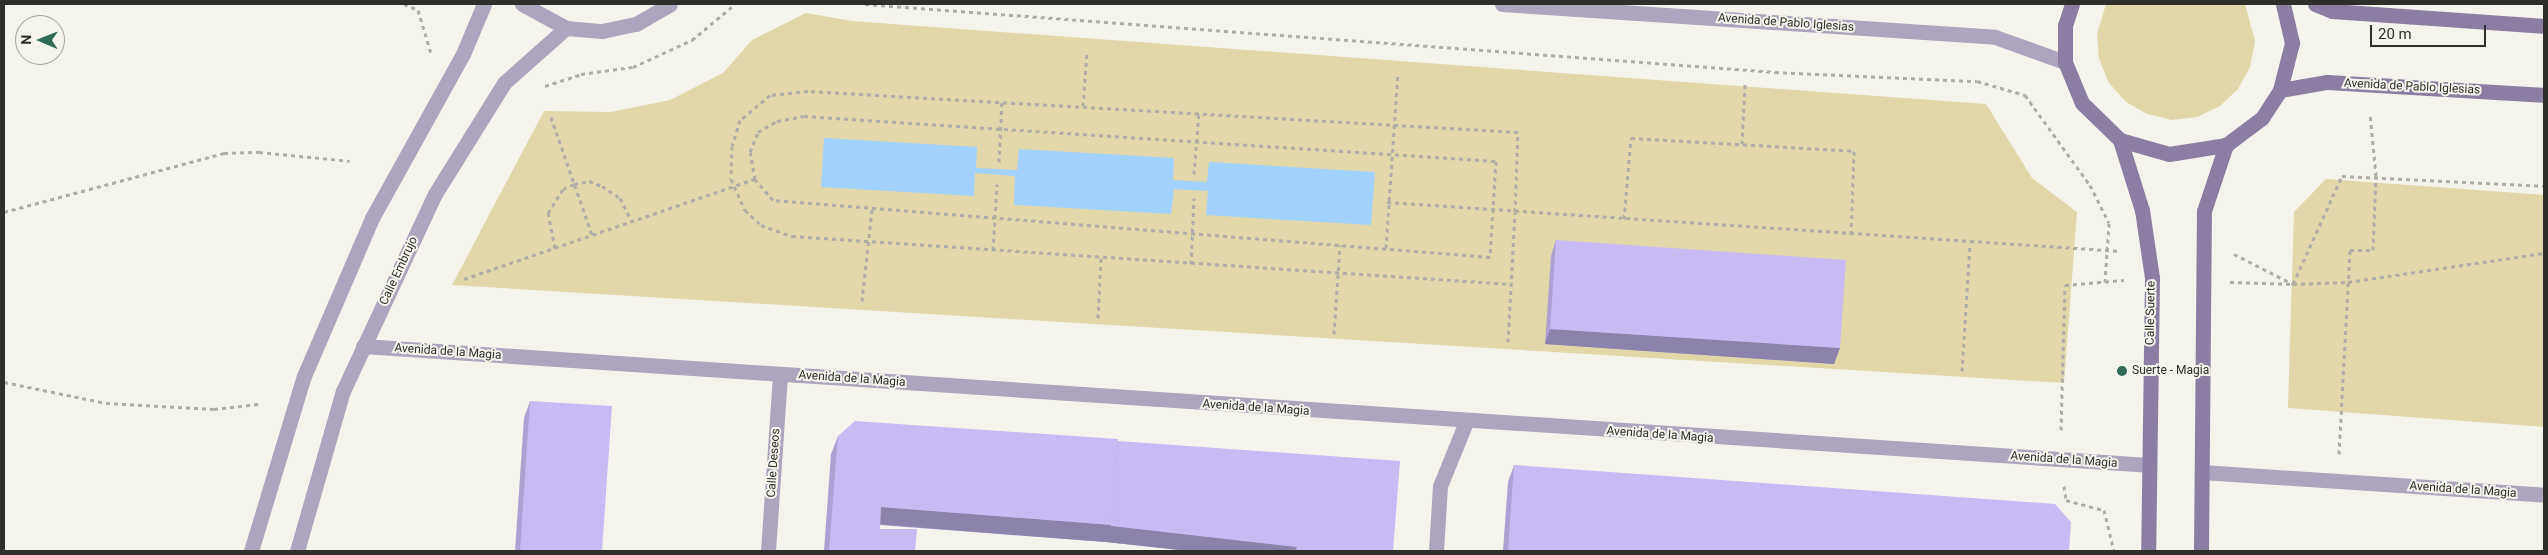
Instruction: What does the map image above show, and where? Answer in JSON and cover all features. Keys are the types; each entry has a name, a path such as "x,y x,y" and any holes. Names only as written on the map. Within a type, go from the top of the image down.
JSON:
{"main road":[{"path":"2072,4 2065,25 2065,62 2082,103 2120,140 2169,154 2226,145 2262,118 2280,90 2292,43 2283,4"},
{"path":"2315,4 2332,10 2544,26"},
{"name":"Avenida de Pablo Iglesias","path":"2280,90 2326,82 2544,95"},
{"name":"Calle Suerte","path":"2120,140 2142,210 2152,278 2148,551"},
{"path":"2201,551 2204,211 2226,145"}],"street":[{"path":"251,551 304,376 372,218 464,54 484,4"},
{"path":"522,4 566,28 602,31 636,24 670,4"},
{"name":"Avenida de Pablo Iglesias","path":"1502,4 1995,37 2065,62"},
{"name":"Calle Embrujo","path":"298,551 343,391 435,194 504,83 566,28"},
{"name":"Avenida de la Magia","path":"363,346 1466,422 2148,466"},
{"name":"Calle Deseos","path":"768,551 780,374"},
{"path":"1436,551 1440,486 1466,422"},
{"name":"Avenida de la Magia","path":"2202,472 2544,495"}],"path":[{"path":"865,4 1775,72 1977,81 2025,95 2090,184 2108,223 2105,282"},
{"path":"1083,106 1087,52"},
{"path":"1386,248 1387,202 1398,74"},
{"path":"1742,144 1745,84"},
{"path":"1508,342 1511,284 1518,132 1395,122 808,90 770,95 740,120 732,146 734,186 745,210 762,224 792,236 1511,284"},
{"path":"999,162 1002,101"},
{"path":"2337,482 2350,250 2374,250 2376,176 2370,109"},
{"path":"1194,174 1199,112"},
{"path":"804,116 1197,143 1496,161 1490,258 1386,248 995,219 773,200 754,180 750,152 758,132 777,121 804,116"},
{"path":"551,117 592,235"},
{"path":"1624,219 1631,138 1854,151 1851,235"},
{"path":"4,212 224,153 259,152 350,161"},
{"path":"555,248 548,213 563,190 574,184 589,180 602,186 620,198 632,222"},
{"path":"464,279 754,180"},
{"path":"993,250 997,184"},
{"path":"1191,264 1194,198"},
{"path":"1387,202 1493,211 1970,243 2123,251"},
{"path":"862,301 872,209"},
{"path":"1962,371 1970,243"},
{"path":"1334,334 1340,246"},
{"path":"2234,254 2293,284 2348,282 2544,253"},
{"path":"1098,318 1101,258"},
{"path":"4,382 106,403 214,409 259,404"}],"shaded area":[{"path":"2106,4 2245,4 2255,41 2250,67 2238,89 2220,106 2197,117 2172,120 2147,114 2126,102 2109,83 2099,59 2097,34"},
{"path":"806,13 852,21 1986,104 2032,178 2077,212 2064,383 452,285 544,111 611,112 670,100 723,73 752,40"},
{"path":"2326,179 2544,195 2544,427 2288,408 2294,212"}],"water":[{"path":"824,138 977,147 976,168 1017,170 1019,149 1174,158 1173,180 1207,182 1209,162 1375,172 1371,225 1206,215 1208,191 1174,189 1171,214 1014,205 1015,176 975,173 974,196 821,187"}],"building":[{"path":"1556,240 1846,260 1840,348 1550,329"},
{"path":"530,401 612,406 602,551 520,551"},
{"path":"855,421 1118,439 1112,525 881,507 880,529 917,529 915,551 829,551 838,436"},
{"path":"1118,441 1400,461 1393,551 1296,551 1297,547 1111,526"},
{"path":"1514,465 2055,504 2071,522 2069,551 1508,551"}],"place":[{"name":"Suerte - Magia","path":"2122,371"}]}
